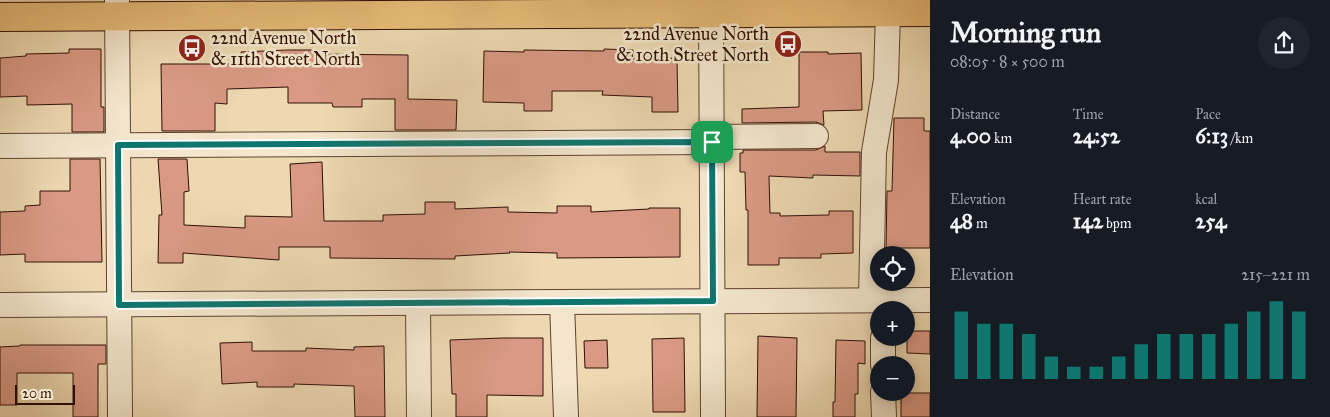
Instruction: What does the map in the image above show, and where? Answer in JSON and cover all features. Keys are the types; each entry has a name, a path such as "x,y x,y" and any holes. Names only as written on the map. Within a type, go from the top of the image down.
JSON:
{"main road":[{"path":"0,17 117,8 711,6 889,7 930,12"}],"street":[{"path":"711,6 714,417"},
{"path":"879,301 874,152 886,80 889,7"},
{"path":"117,8 120,417"},
{"path":"0,146 712,139 816,136"},
{"path":"915,301 930,300"},
{"path":"0,305 713,301 870,304"},
{"path":"562,302 566,417"},
{"path":"418,303 419,417"},
{"path":"883,401 884,417"}],"building":[{"path":"69,49 101,49 101,107 104,107 104,132 72,132 72,104 27,105 27,96 0,97 0,58 26,56 26,54 69,53"},
{"path":"604,49 633,50 632,59 677,58 678,112 652,112 652,97 602,95 603,91 552,91 552,111 524,111 524,103 483,102 484,51 604,51"},
{"path":"315,50 315,54 408,55 408,99 457,100 456,130 395,130 395,99 362,99 362,107 333,107 332,103 288,103 288,87 227,89 227,104 215,103 215,131 162,131 161,64 242,64 241,52"},
{"path":"799,52 828,52 828,54 861,53 862,110 823,111 824,125 816,122 742,123 742,109 799,107"},
{"path":"894,118 924,118 924,131 930,131 930,248 886,246 887,191 892,191"},
{"path":"825,146 825,152 860,152 860,176 813,175 813,178 769,176 770,213 780,213 780,216 829,215 829,211 853,211 853,253 821,254 821,258 779,258 779,265 748,265 748,210 746,210 745,172 740,172 740,153 743,153 743,150 816,150"},
{"path":"70,159 100,159 102,262 25,262 25,254 0,255 0,212 25,211 25,206 40,205 40,191 70,191"},
{"path":"158,159 187,159 189,191 184,192 184,225 245,228 245,216 292,217 290,164 322,162 324,221 383,221 383,215 425,214 425,202 455,202 455,209 508,207 508,212 557,213 557,206 591,206 591,212 680,208 680,257 557,258 557,253 509,252 455,256 455,259 330,258 330,247 279,247 279,260 183,253 183,263 158,263 159,215 162,215"},
{"path":"915,331 930,331 930,354 907,353 907,346 915,346"},
{"path":"758,336 797,338 796,417 757,417"},
{"path":"543,338 543,396 487,395 487,417 456,417 456,394 452,394 450,340"},
{"path":"684,338 685,412 653,412 652,339"},
{"path":"607,340 608,368 585,368 584,341"},
{"path":"836,340 865,341 865,364 858,363 858,394 855,394 855,417 833,417"},
{"path":"252,342 252,351 306,351 306,348 354,350 354,347 384,346 385,417 355,417 354,386 294,384 294,387 257,387 257,382 222,384 220,343"},
{"path":"20,345 106,345 106,364 98,364 98,417 73,417 73,373 17,373 17,405 0,405 0,347"},
{"path":"915,393 930,393 930,417 901,417 901,401 915,401"}],"place":[{"name":"22nd Avenue North & 10th Street North","path":"788,44"},
{"name":"22nd Avenue North & 11th Street North","path":"192,48"}],"route":[{"path":"712,142 713,301 119,305 118,145 712,142"}]}
